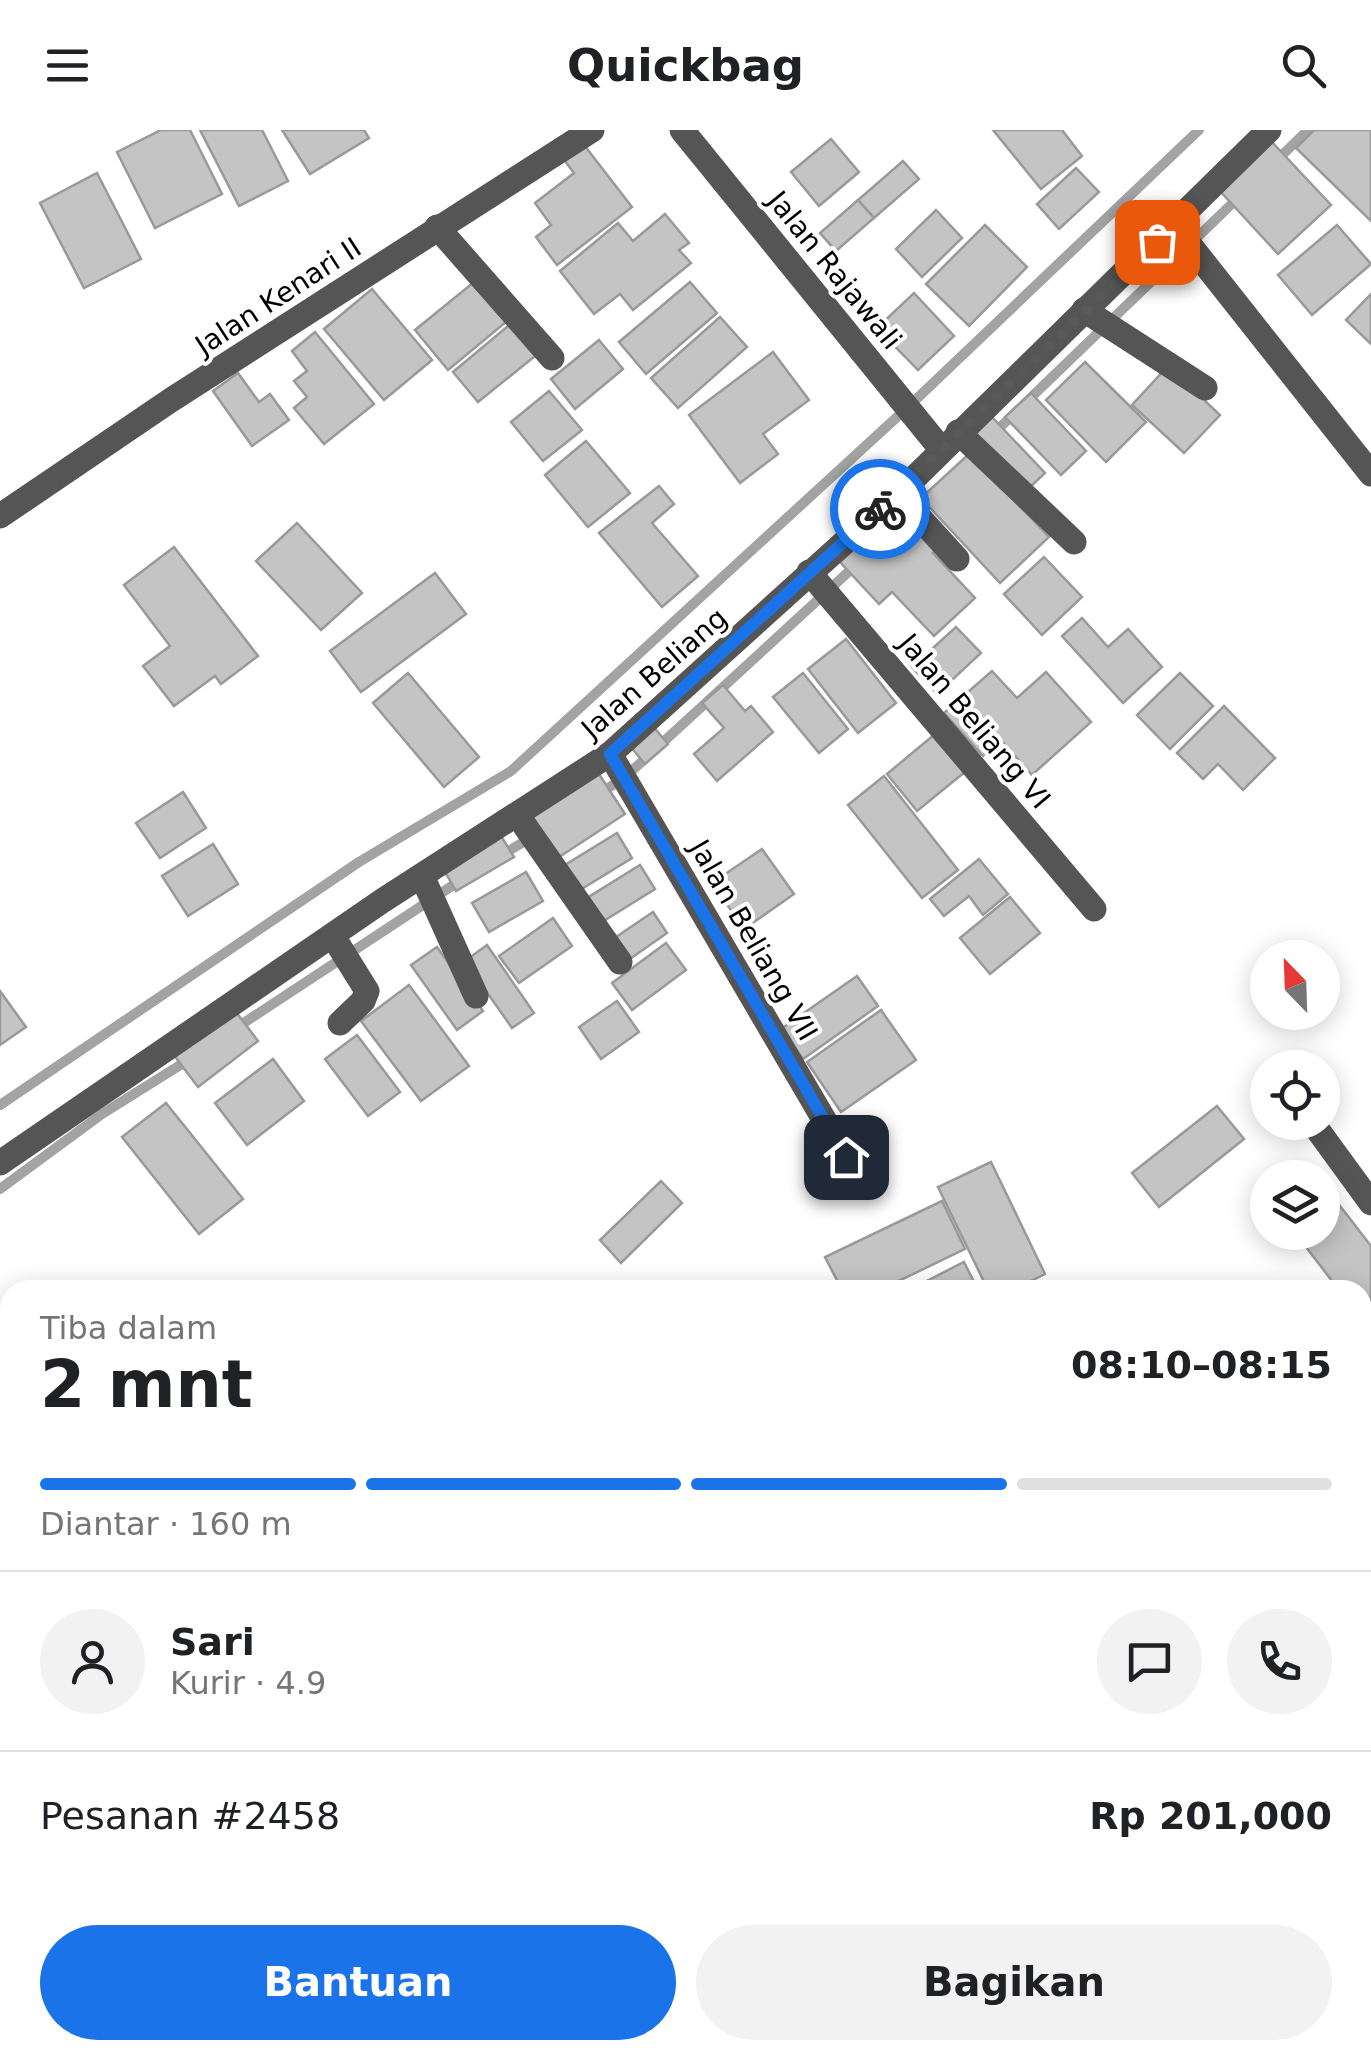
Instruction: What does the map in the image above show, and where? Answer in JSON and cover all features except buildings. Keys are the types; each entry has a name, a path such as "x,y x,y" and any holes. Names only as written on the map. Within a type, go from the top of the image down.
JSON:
{"street":[{"name":"Jalan Kenari II","path":"0,516 437,227 592,130"},
{"name":"Jalan Rajawali","path":"682,130 949,441 1074,542"},
{"name":"Jalan Beliang","path":"0,1163 93,1095 610,754 898,494 1269,130"},
{"path":"1174,225 1371,474"},
{"path":"437,227 552,358"},
{"path":"1084,310 1205,388"},
{"path":"898,494 957,559"},
{"name":"Jalan Beliang VI","path":"809,572 1094,908"},
{"name":"Jalan Beliang VII","path":"610,754 846,1157"},
{"path":"518,816 620,962"},
{"path":"422,876 476,996"},
{"path":"334,938 367,991 340,1023"},
{"path":"1325,1140 1371,1203"}],"waterway":[{"path":"0,1105 359,862 511,771 908,407 1199,130"},
{"path":"1276,161 1308,130"},
{"path":"992,435 1239,197"},
{"path":"597,795 624,778 857,564"},
{"path":"500,856 532,837"},
{"path":"236,1028 464,878"},
{"path":"0,1189 102,1114 193,1057"}],"way so far":[{"path":"880,509 1157,242"}],"route":[{"path":"846,1157 610,754 724,655 880,509"}]}
